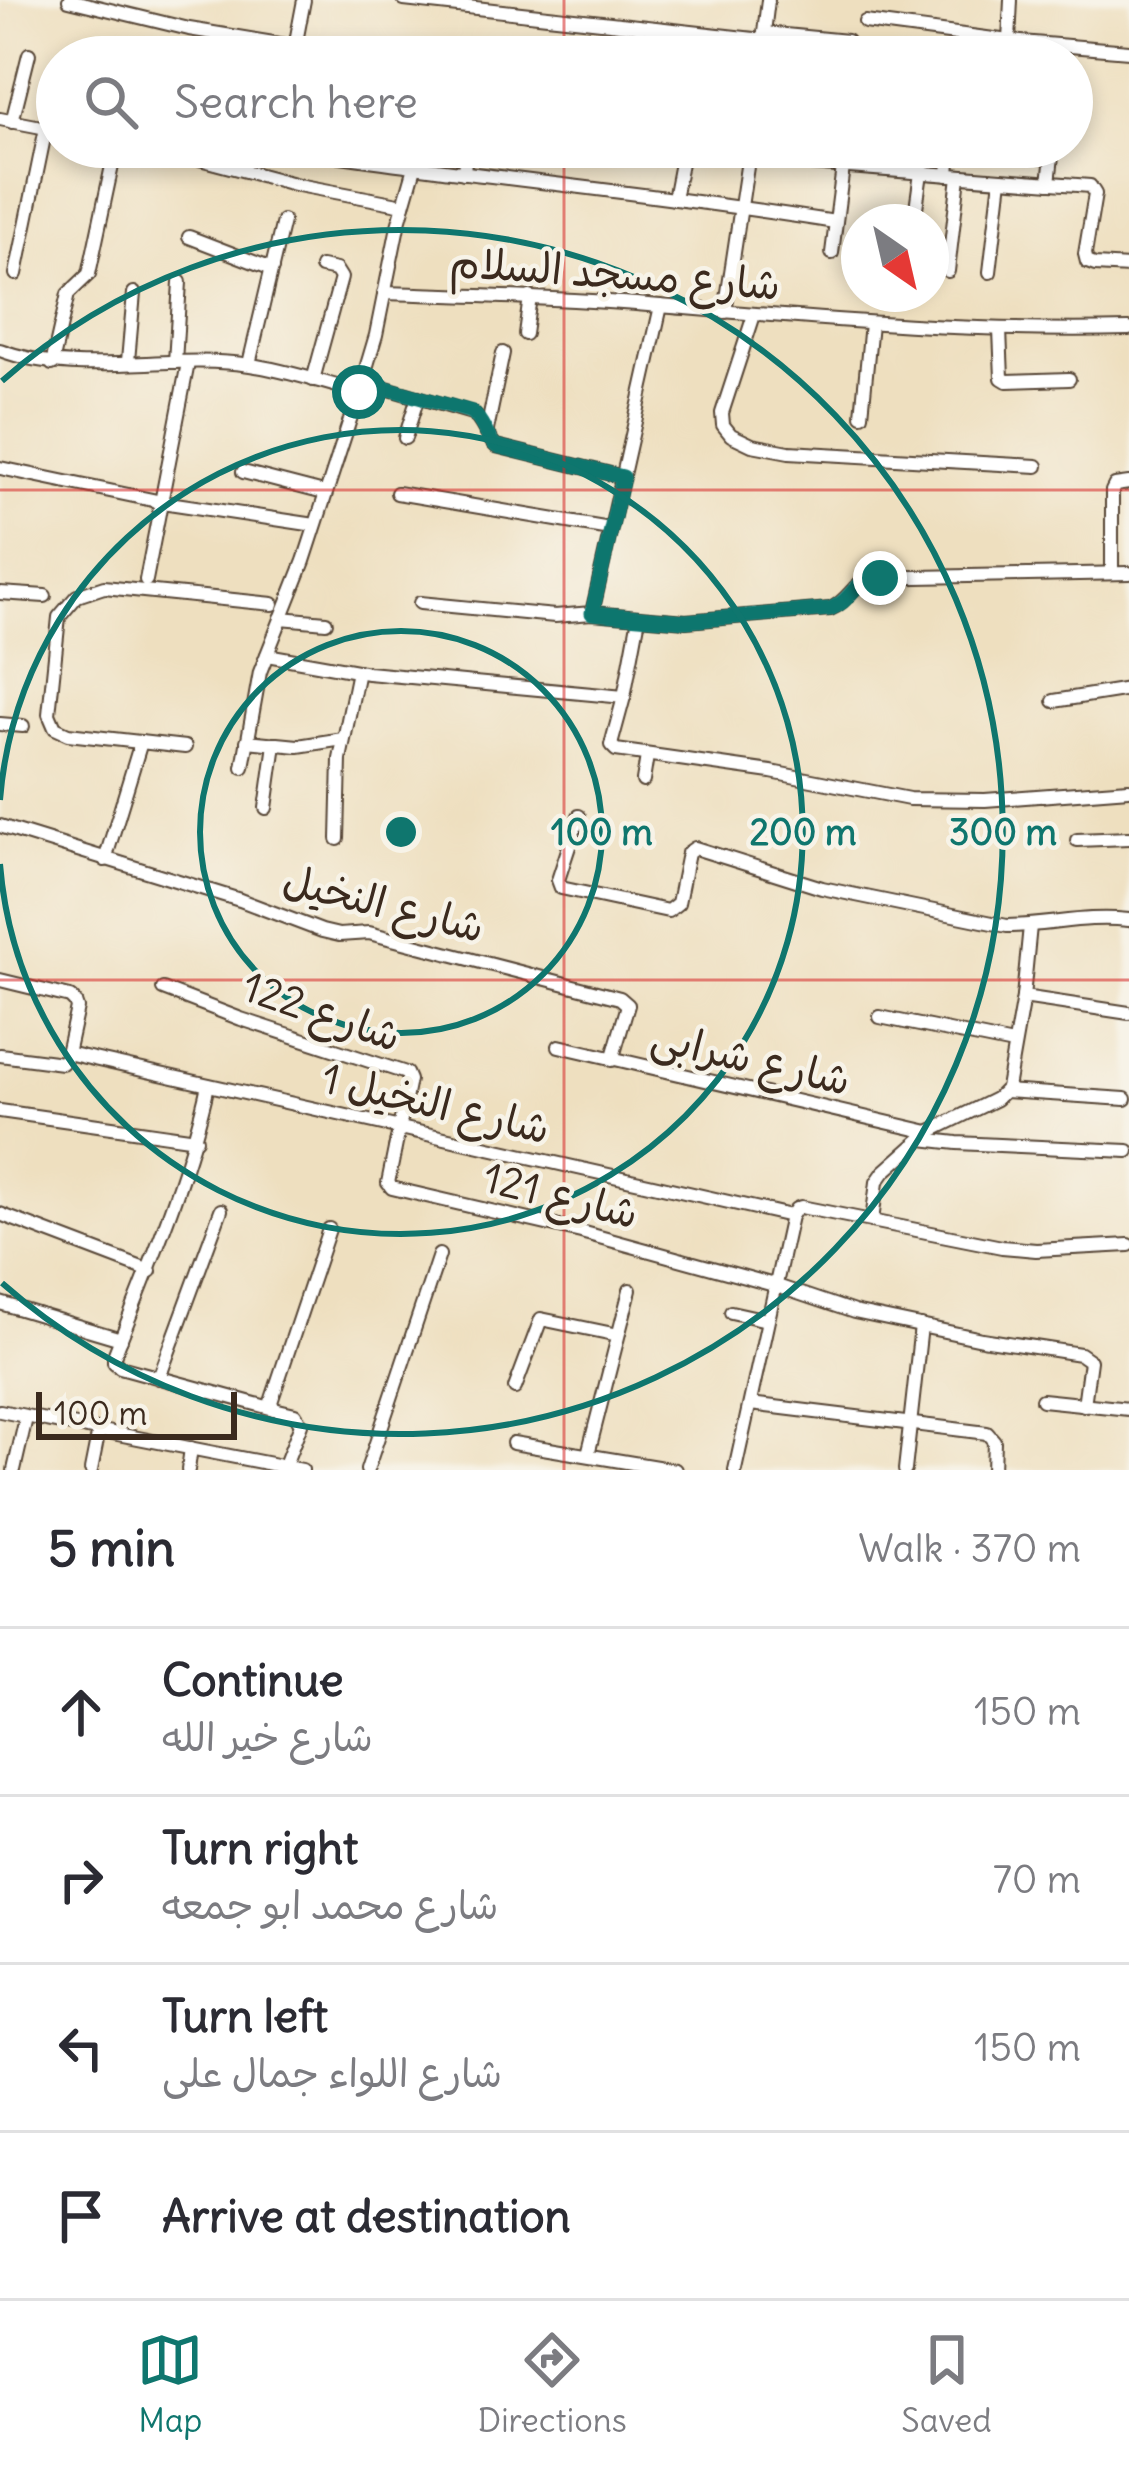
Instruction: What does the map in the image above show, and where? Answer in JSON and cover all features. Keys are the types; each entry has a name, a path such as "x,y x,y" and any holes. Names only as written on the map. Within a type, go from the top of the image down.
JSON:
{"street":[{"path":"69,0 233,36"},
{"path":"297,36 304,0"},
{"path":"404,0 482,3 764,36 768,0"},
{"path":"1009,36 1011,0"},
{"path":"865,22 971,36"},
{"path":"1093,49 1129,52"},
{"path":"0,135 29,53"},
{"path":"5,120 36,126"},
{"path":"16,274 42,168"},
{"path":"52,364 68,294 89,274 112,168"},
{"path":"234,168 404,205"},
{"path":"243,767 260,672 361,386 415,168"},
{"path":"423,168 741,206 835,222"},
{"path":"464,168 464,173"},
{"path":"674,199 680,168"},
{"path":"725,312 747,168"},
{"path":"832,253 846,168"},
{"path":"858,168 1084,185 1094,189 1086,259 1095,265 1129,266"},
{"path":"949,252 952,168"},
{"path":"1049,182 1051,168"},
{"path":"917,204 921,173"},
{"path":"990,272 1001,179"},
{"path":"249,364 283,221"},
{"path":"189,237 272,269"},
{"path":"313,380 341,278 336,270 321,267"},
{"path":"146,580 182,362 180,282"},
{"path":"128,361 134,293"},
{"name":"شارع مسجد السلام","path":"384,293 530,297 1000,330 1129,329"},
{"path":"525,334 530,297"},
{"path":"592,613 661,306"},
{"path":"754,315 722,413 723,425 742,441 789,452 1037,466"},
{"path":"862,415 871,323"},
{"path":"1000,330 1002,378 1069,379"},
{"path":"0,350 52,364 249,364 472,412 487,431"},
{"path":"503,353 489,440 496,446 623,477"},
{"path":"405,438 418,397"},
{"path":"0,467 162,502 314,525"},
{"path":"243,472 324,493"},
{"path":"1112,573 1112,491 1115,485 1129,483"},
{"path":"397,493 610,529"},
{"path":"420,603 555,616 592,613 686,621 830,609 867,578 1129,573"},
{"path":"185,747 68,734 55,728 51,721 59,617 90,590 104,587 273,604"},
{"path":"0,593 45,596"},
{"path":"639,617 612,747 616,750 771,772 909,799 985,800 1129,788"},
{"path":"281,618 326,622"},
{"path":"267,655 358,671 624,698"},
{"path":"338,839 343,739 358,671"},
{"path":"1054,701 1129,689"},
{"path":"0,724 23,726"},
{"path":"247,740 298,746 343,739"},
{"path":"105,860 141,742"},
{"path":"266,808 275,745"},
{"path":"643,781 646,756"},
{"path":"579,816 558,880 564,889 668,911 678,903 688,853 695,848 822,888 1007,926 1096,916 1129,920"},
{"name":"شارع النخيل","path":"0,826 240,899 322,931 339,935 369,932 625,1000 628,1005 612,1060"},
{"path":"1077,840 1129,838"},
{"path":"1030,926 1010,1082 996,1099 926,1135 880,1176 872,1221 1002,1247 1129,1245"},
{"path":"0,980 75,1001 68,1053"},
{"name":"شارع 122","path":"163,989 405,1072 409,1080 400,1129"},
{"path":"1023,998 1129,1012"},
{"path":"880,1017 1013,1044"},
{"name":"شارع شرابى","path":"559,1046 958,1143 1128,1150"},
{"name":"شارع النخيل 1","path":"0,1055 58,1064 68,1053 791,1216 802,1207 872,1221"},
{"path":"208,1085 196,1138 115,1362 295,1414 301,1424 284,1468"},
{"path":"1005,1091 1126,1099"},
{"path":"0,1111 196,1138"},
{"name":"شارع 121","path":"400,1129 388,1183 392,1188 581,1232 774,1285"},
{"path":"159,1378 221,1210"},
{"path":"0,1214 150,1270"},
{"path":"735,1470 791,1216"},
{"path":"274,1409 272,1402 329,1229"},
{"path":"367,1470 440,1255"},
{"path":"774,1285 854,1312 1080,1354 1090,1361 1084,1406"},
{"path":"588,1454 630,1290"},
{"path":"0,1303 121,1339"},
{"path":"731,1312 767,1320"},
{"path":"515,1388 541,1318 618,1335"},
{"path":"905,1470 921,1326"},
{"path":"1042,1400 1129,1409"},
{"path":"750,1404 987,1433 994,1441 993,1470"},
{"path":"0,1412 302,1470"},
{"path":"14,1470 26,1418"},
{"path":"91,1470 99,1430"},
{"path":"513,1443 675,1470"},
{"path":"188,1470 191,1448"}],"route":[{"path":"359,392 362,381 472,412 496,446 623,477 592,613 686,621 830,609 860,582 880,578"}]}
